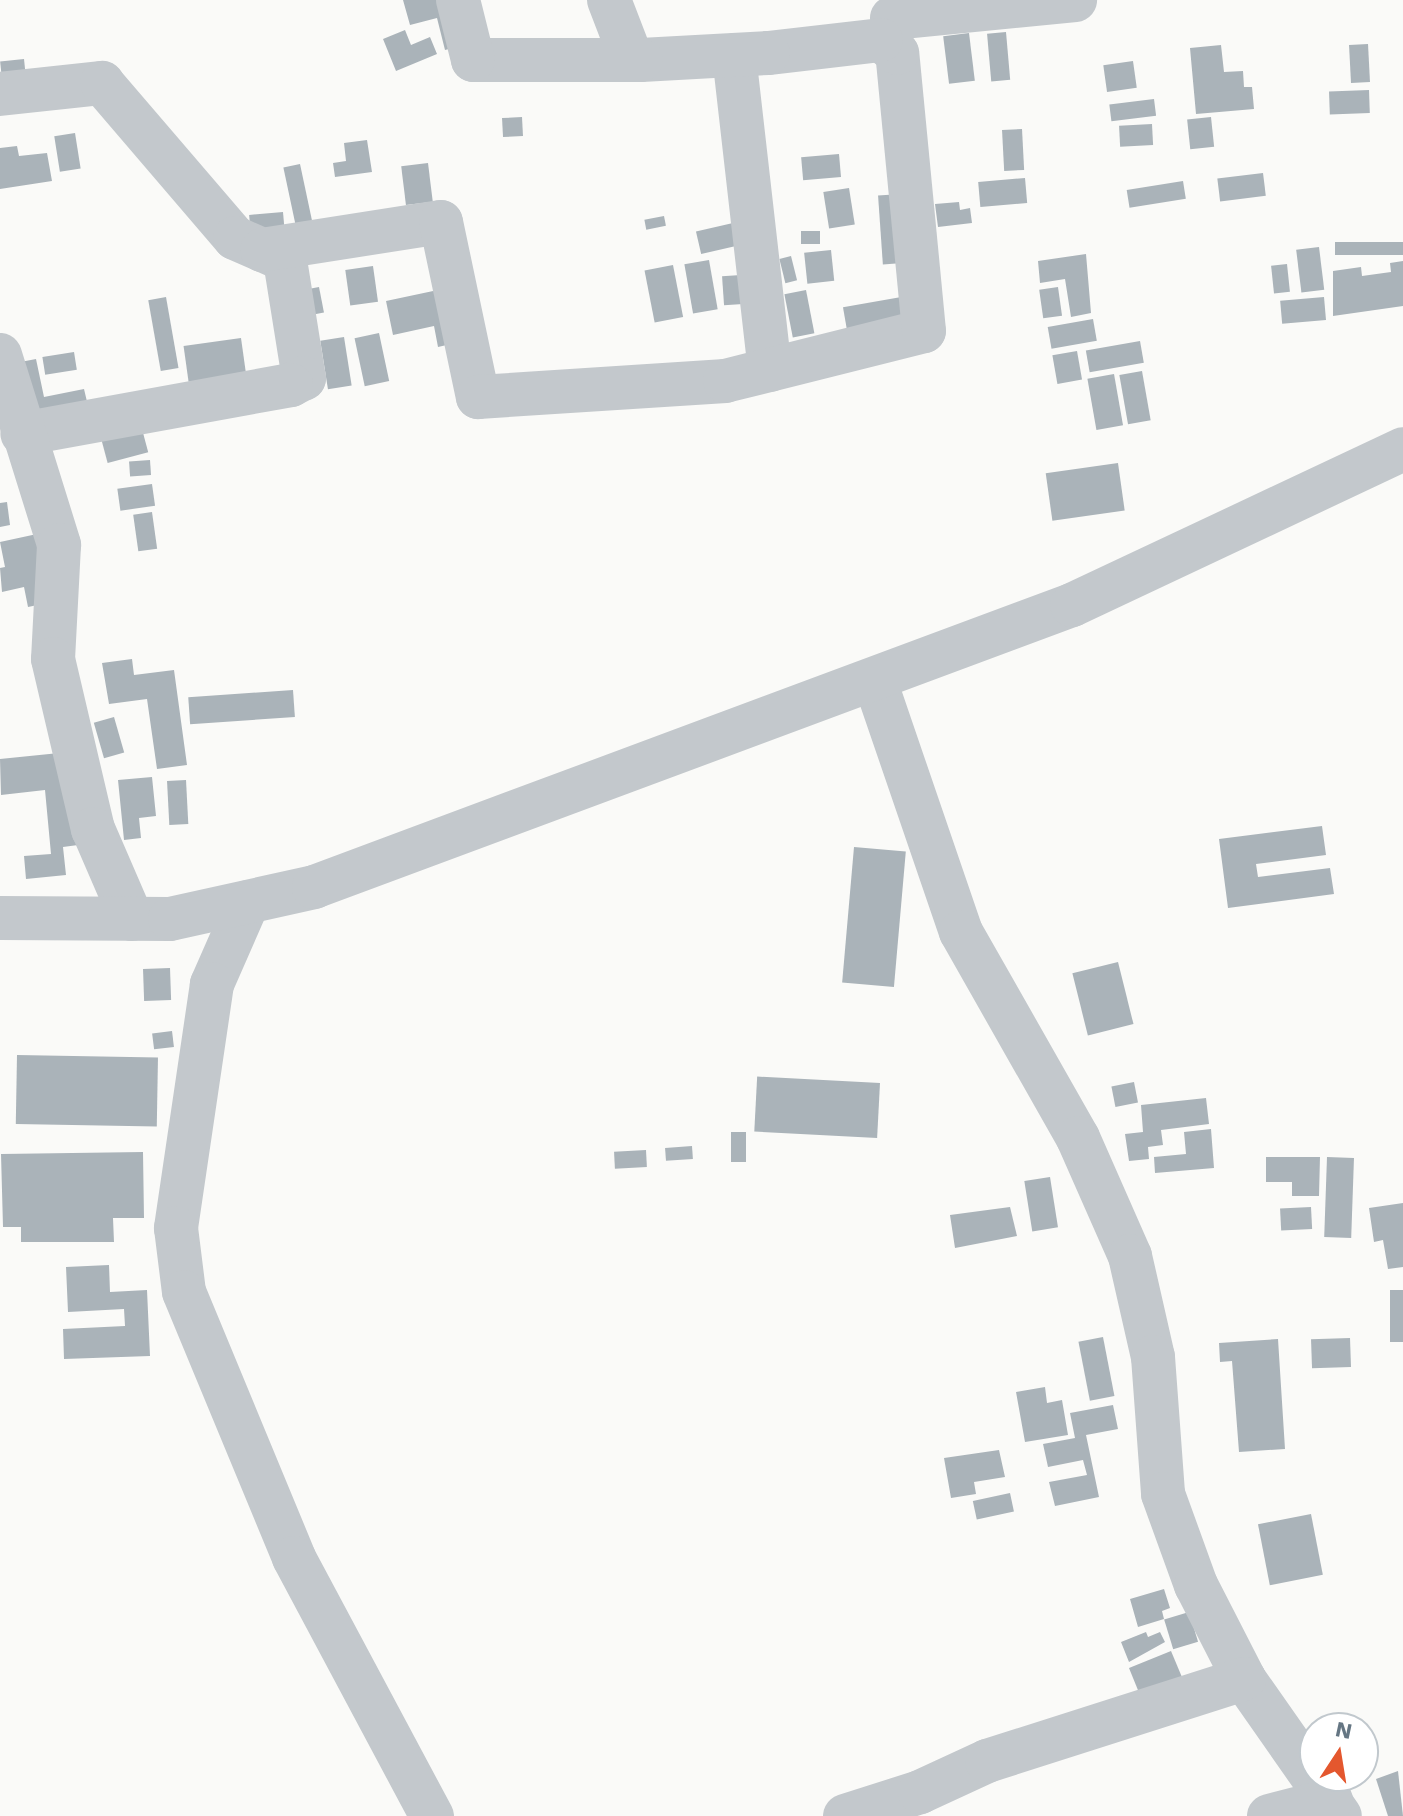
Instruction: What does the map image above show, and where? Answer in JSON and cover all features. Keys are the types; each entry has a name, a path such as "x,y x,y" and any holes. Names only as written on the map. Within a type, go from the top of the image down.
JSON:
{"street":[{"path":"458,0 473,60 632,60 734,55 881,40 893,24 1075,0"},
{"path":"609,0 632,60"},
{"path":"262,250 441,222 478,397 725,381 924,331 893,24"},
{"path":"734,55 770,370"},
{"path":"0,94 102,83 235,238 285,260 304,378 291,385 22,434"},
{"path":"0,355 22,434 59,545 53,659 93,829 132,919"},
{"path":"0,918 170,919 314,887 875,681 1072,605 1403,449"},
{"path":"875,681 961,932 1078,1138 1130,1256 1153,1357 1163,1494 1196,1585 1244,1679 1335,1808 1269,1816"},
{"path":"248,902 212,984 176,1228 184,1292 294,1558 432,1816"},
{"path":"845,1816 920,1792 987,1761 1244,1679"}],"building":[{"path":"403,0 452,0 464,45 445,50 437,18 410,25"},
{"path":"405,30 411,45 430,37 437,54 396,71 383,39"},
{"path":"1006,32 1010,80 991,81 987,34"},
{"path":"969,33 975,81 949,84 943,36"},
{"path":"1368,44 1370,82 1351,83 1349,45"},
{"path":"1221,45 1224,72 1243,71 1244,87 1252,87 1254,109 1196,114 1190,48"},
{"path":"24,59 26,79 2,81 0,62"},
{"path":"1133,61 1137,88 1107,92 1103,65"},
{"path":"1369,90 1370,113 1330,114 1329,91"},
{"path":"1154,99 1156,116 1111,121 1109,104"},
{"path":"522,117 523,136 503,137 502,118"},
{"path":"1211,117 1214,147 1190,149 1187,120"},
{"path":"1152,124 1153,145 1120,147 1119,126"},
{"path":"1022,129 1024,170 1004,171 1002,130"},
{"path":"75,133 81,169 60,172 54,136"},
{"path":"367,140 372,172 335,177 333,163 346,161 344,143"},
{"path":"17,146 19,156 47,153 52,181 0,189 0,148"},
{"path":"839,154 841,177 803,180 801,157"},
{"path":"428,163 433,202 406,205 401,166"},
{"path":"300,164 315,234 298,238 283,168"},
{"path":"1263,173 1266,196 1220,201 1217,179"},
{"path":"1025,178 1027,203 980,207 978,182"},
{"path":"1183,181 1186,199 1130,208 1127,190"},
{"path":"849,188 855,225 829,229 823,192"},
{"path":"901,194 906,263 883,264 878,196"},
{"path":"959,202 960,210 970,208 972,223 938,227 935,204"},
{"path":"283,212 285,233 251,236 249,215"},
{"path":"664,216 666,226 646,230 644,220"},
{"path":"733,223 738,245 701,254 696,232"},
{"path":"801,231 820,231 820,244 801,244"},
{"path":"1335,242 1403,242 1403,255 1335,255"},
{"path":"1319,247 1324,290 1301,292 1296,250"},
{"path":"831,250 834,281 807,284 804,253"},
{"path":"1086,254 1091,313 1071,317 1065,279 1040,283 1038,261"},
{"path":"791,256 797,280 785,283 779,259"},
{"path":"709,260 718,309 693,314 684,264"},
{"path":"1403,261 1403,306 1333,316 1333,271 1361,267 1362,276 1391,272 1390,263"},
{"path":"1287,264 1290,292 1274,294 1271,266"},
{"path":"673,265 683,317 655,323 645,271"},
{"path":"373,266 378,302 350,306 345,270"},
{"path":"741,275 743,304 724,305 722,276"},
{"path":"319,287 324,313 308,316 303,290"},
{"path":"452,287 464,341 438,347 434,326 393,335 386,301"},
{"path":"1058,287 1062,316 1043,318 1039,290"},
{"path":"806,290 814,333 793,337 784,294"},
{"path":"907,296 911,319 847,330 843,307"},
{"path":"166,297 179,368 161,371 148,300"},
{"path":"1324,297 1326,320 1282,324 1280,301"},
{"path":"1093,319 1097,341 1052,349 1048,327"},
{"path":"379,333 389,381 365,386 355,338"},
{"path":"344,337 352,385 328,389 320,341"},
{"path":"241,338 246,374 189,382 184,346"},
{"path":"1140,341 1144,363 1090,372 1086,351"},
{"path":"1077,351 1082,380 1057,384 1052,355"},
{"path":"74,352 77,370 45,375 42,357"},
{"path":"36,359 44,397 84,389 89,410 22,424 10,364"},
{"path":"1142,371 1151,420 1128,424 1119,375"},
{"path":"1114,374 1123,425 1096,430 1087,379"},
{"path":"142,429 148,452 108,463 101,440"},
{"path":"150,460 151,475 130,476 129,461"},
{"path":"1118,463 1125,511 1052,521 1046,473"},
{"path":"152,484 155,506 120,511 117,489"},
{"path":"7,502 10,525 0,527 0,503"},
{"path":"152,512 157,549 138,551 133,515"},
{"path":"37,534 52,602 28,607 24,587 2,592 0,568 5,567 0,542"},
{"path":"132,659 134,675 174,670 187,765 157,769 147,699 109,704 102,663"},
{"path":"293,690 295,717 190,724 188,697"},
{"path":"114,717 124,753 104,758 94,723"},
{"path":"69,752 78,845 63,847 66,875 26,879 24,856 51,854 45,790 1,795 0,759"},
{"path":"152,777 156,816 139,818 141,838 124,840 118,780"},
{"path":"186,780 188,824 169,825 167,781"},
{"path":"1322,826 1326,855 1256,864 1258,877 1330,868 1334,894 1228,908 1219,839"},
{"path":"854,847 906,852 894,987 842,982"},
{"path":"1118,962 1133,1024 1088,1035 1072,973"},
{"path":"170,968 171,1000 144,1001 143,969"},
{"path":"172,1031 174,1047 154,1049 152,1033"},
{"path":"17,1055 158,1057 157,1126 16,1124"},
{"path":"757,1077 880,1083 877,1138 754,1131"},
{"path":"1134,1082 1138,1103 1115,1107 1111,1086"},
{"path":"1206,1098 1209,1124 1161,1130 1163,1145 1148,1147 1149,1159 1129,1161 1125,1134 1143,1132 1141,1105"},
{"path":"1211,1129 1214,1168 1155,1173 1154,1157 1186,1154 1184,1132"},
{"path":"731,1132 746,1132 746,1162 731,1162"},
{"path":"692,1146 693,1159 666,1161 665,1148"},
{"path":"646,1150 647,1167 615,1169 614,1152"},
{"path":"143,1152 144,1218 113,1218 114,1242 21,1242 21,1227 3,1227 1,1154"},
{"path":"1266,1157 1320,1157 1319,1196 1292,1196 1292,1182 1266,1182"},
{"path":"1327,1157 1354,1158 1351,1238 1324,1237"},
{"path":"1050,1177 1058,1227 1032,1231 1024,1181"},
{"path":"1403,1203 1403,1267 1388,1269 1383,1240 1374,1242 1369,1208"},
{"path":"1010,1207 1017,1236 955,1248 950,1215"},
{"path":"1311,1207 1312,1229 1281,1231 1280,1209"},
{"path":"109,1265 110,1292 147,1290 150,1356 64,1359 63,1329 125,1326 124,1309 68,1312 66,1267"},
{"path":"1390,1290 1403,1290 1403,1342 1390,1342"},
{"path":"1103,1337 1114,1396 1090,1401 1078,1342"},
{"path":"1350,1338 1351,1367 1312,1368 1311,1339"},
{"path":"1278,1339 1285,1449 1239,1452 1232,1361 1220,1362 1219,1343"},
{"path":"1045,1387 1047,1403 1062,1400 1068,1435 1025,1442 1016,1392"},
{"path":"1113,1405 1118,1429 1086,1435 1099,1497 1055,1506 1049,1482 1087,1475 1083,1460 1048,1467 1043,1444 1075,1438 1070,1413"},
{"path":"999,1450 1005,1477 974,1482 976,1494 951,1498 944,1458"},
{"path":"1010,1493 1014,1512 977,1519 973,1501"},
{"path":"1311,1514 1323,1575 1270,1585 1258,1524"},
{"path":"1164,1589 1170,1608 1162,1611 1164,1619 1138,1627 1130,1599"},
{"path":"1189,1612 1198,1642 1173,1649 1164,1620"},
{"path":"1146,1632 1148,1637 1160,1632 1165,1642 1129,1662 1121,1642"},
{"path":"1171,1651 1184,1682 1144,1705 1129,1668"},
{"path":"1398,1771 1403,1816 1388,1816 1379,1778"}]}
